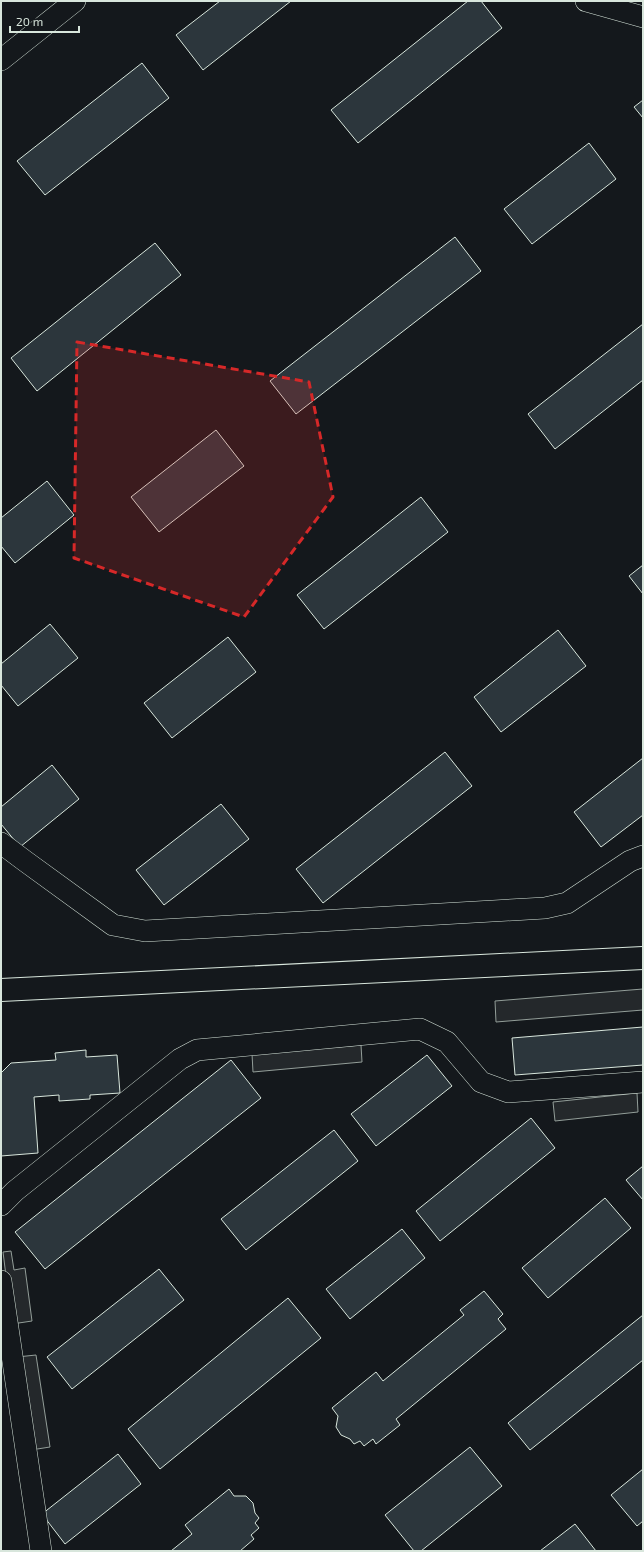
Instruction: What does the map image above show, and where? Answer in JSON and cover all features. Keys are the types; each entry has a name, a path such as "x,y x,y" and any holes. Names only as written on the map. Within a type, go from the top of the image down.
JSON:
{"street":[{"path":"1,60 75,1"},
{"path":"586,1 643,17"},
{"path":"1,843 113,925 144,931 545,908 567,903 630,861 643,856"},
{"path":"1,990 643,958"},
{"path":"1,1205 15,1191 180,1059 197,1050 420,1029 447,1042 481,1082 508,1092 643,1082"},
{"path":"1,1281 40,1551"}],"highlighted area":[{"path":"77,342 309,382 333,497 244,617 74,558"}],"shaded area":[{"path":"643,989 643,1010 496,1022 495,1001"},
{"path":"361,1045 362,1062 253,1072 252,1054"},
{"path":"637,1093 638,1112 555,1121 553,1102"},
{"path":"11,1251 14,1270 25,1268 32,1321 12,1324 3,1252"},
{"path":"36,1355 50,1447 31,1450 17,1357"}],"building":[{"path":"220,1 291,1 203,70 176,35"},
{"path":"468,1 481,1 502,28 358,143 331,110"},
{"path":"142,63 169,98 45,195 17,161"},
{"path":"643,100 643,118 634,107"},
{"path":"589,143 616,179 532,244 504,209"},
{"path":"455,237 481,271 296,414 270,381"},
{"path":"155,243 181,275 37,391 11,358"},
{"path":"643,324 643,380 555,449 528,414"},
{"path":"216,430 244,466 159,532 131,497"},
{"path":"47,481 74,515 15,563 1,546 1,518"},
{"path":"421,497 448,532 324,629 297,595"},
{"path":"643,565 643,594 629,576"},
{"path":"50,624 78,658 18,706 1,685 1,664"},
{"path":"558,630 586,666 501,732 474,697"},
{"path":"228,637 256,672 172,738 144,703"},
{"path":"445,752 472,786 323,903 296,869"},
{"path":"643,758 643,815 601,847 574,812"},
{"path":"52,765 79,799 20,847 1,824 1,807"},
{"path":"221,804 249,839 164,905 136,870"},
{"path":"643,1027 643,1065 515,1075 512,1038"},
{"path":"86,1050 86,1057 117,1055 120,1093 90,1095 90,1099 59,1101 59,1095 34,1097 38,1153 1,1156 1,1073 11,1063 56,1060 55,1053"},
{"path":"427,1055 452,1086 376,1146 351,1114"},
{"path":"231,1060 261,1098 45,1269 15,1232"},
{"path":"531,1118 555,1148 440,1241 416,1211"},
{"path":"334,1130 358,1161 246,1250 221,1219"},
{"path":"643,1166 643,1200 626,1180"},
{"path":"605,1198 631,1228 548,1298 522,1268"},
{"path":"402,1229 425,1258 350,1319 326,1289"},
{"path":"159,1269 184,1300 72,1389 47,1357"},
{"path":"484,1291 503,1314 498,1319 506,1329 396,1419 400,1425 376,1444 373,1439 364,1446 360,1441 354,1444 350,1439 341,1435 336,1427 338,1416 332,1408 376,1372 383,1381 464,1315 460,1310"},
{"path":"288,1298 321,1338 160,1469 128,1429"},
{"path":"643,1315 643,1360 530,1450 508,1423"},
{"path":"470,1447 502,1486 421,1551 414,1551 385,1515"},
{"path":"118,1454 141,1484 65,1544 42,1514"},
{"path":"643,1469 643,1521 637,1526 611,1495"},
{"path":"229,1489 234,1496 246,1496 253,1503 255,1513 259,1518 255,1523 259,1528 251,1535 254,1539 240,1551 171,1551 192,1534 185,1525"},
{"path":"575,1524 596,1551 540,1551"}]}
